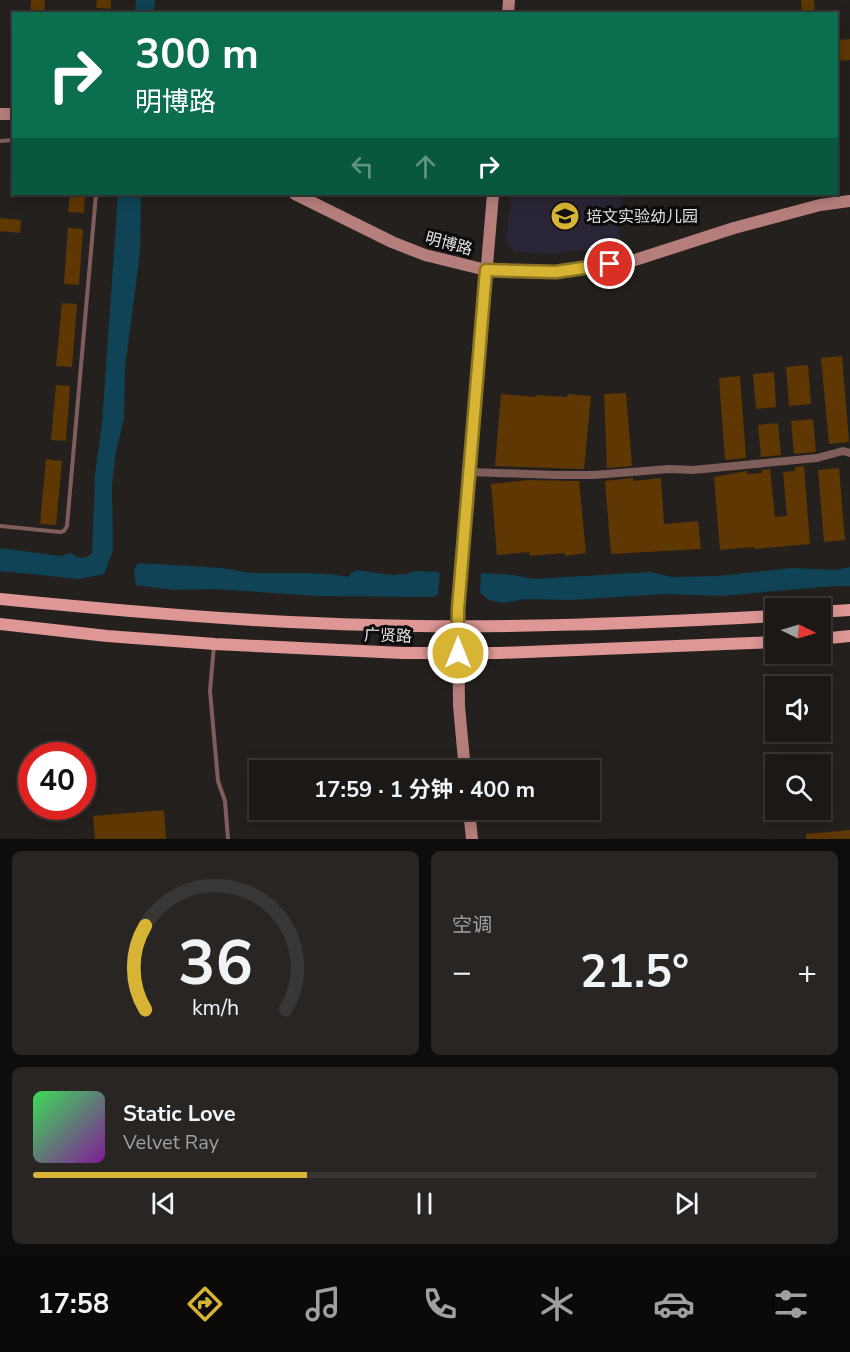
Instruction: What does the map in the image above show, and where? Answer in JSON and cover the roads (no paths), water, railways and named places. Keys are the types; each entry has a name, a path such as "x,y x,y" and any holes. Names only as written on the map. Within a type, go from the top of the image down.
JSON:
{"main road":[{"name":"广贤路","path":"0,599 118,610 328,624 458,626 765,616"},
{"path":"831,611 850,610"},
{"name":"广贤路","path":"0,624 106,636 214,644 402,653 765,642"},
{"path":"831,638 850,636"}],"street":[{"name":"明博路","path":"297,195 392,242 425,255 486,270 556,272 634,260 734,228 810,207 850,201"},
{"path":"464,760 459,706 458,626 493,195"},
{"path":"470,472 594,475 669,469 693,470 818,458 843,451 850,453"},
{"path":"470,820 472,839"}],"lane":[{"path":"0,526 60,532 67,526 96,195"},
{"path":"605,243 610,264"},
{"path":"214,644 210,691 218,781 225,801 228,839"}],"water":[{"path":"136,0 155,0 154,12 135,12"},
{"path":"118,195 141,195 140,253 125,368 124,418 115,456 112,487 113,550 104,574 79,579 0,571 0,548 60,556 71,553 82,558 92,553 95,474 102,424"},
{"path":"138,563 221,568 253,573 313,573 348,577 358,570 391,575 415,571 440,574 438,594 433,597 318,596 213,589 173,590 136,585 134,570"},
{"path":"850,567 850,586 721,596 664,594 572,600 525,599 503,603 489,600 480,593 481,573 534,579 651,572 671,577 719,576 792,568 836,570"}],"place":[{"name":"培文实验幼儿园","path":"565,216"}]}
